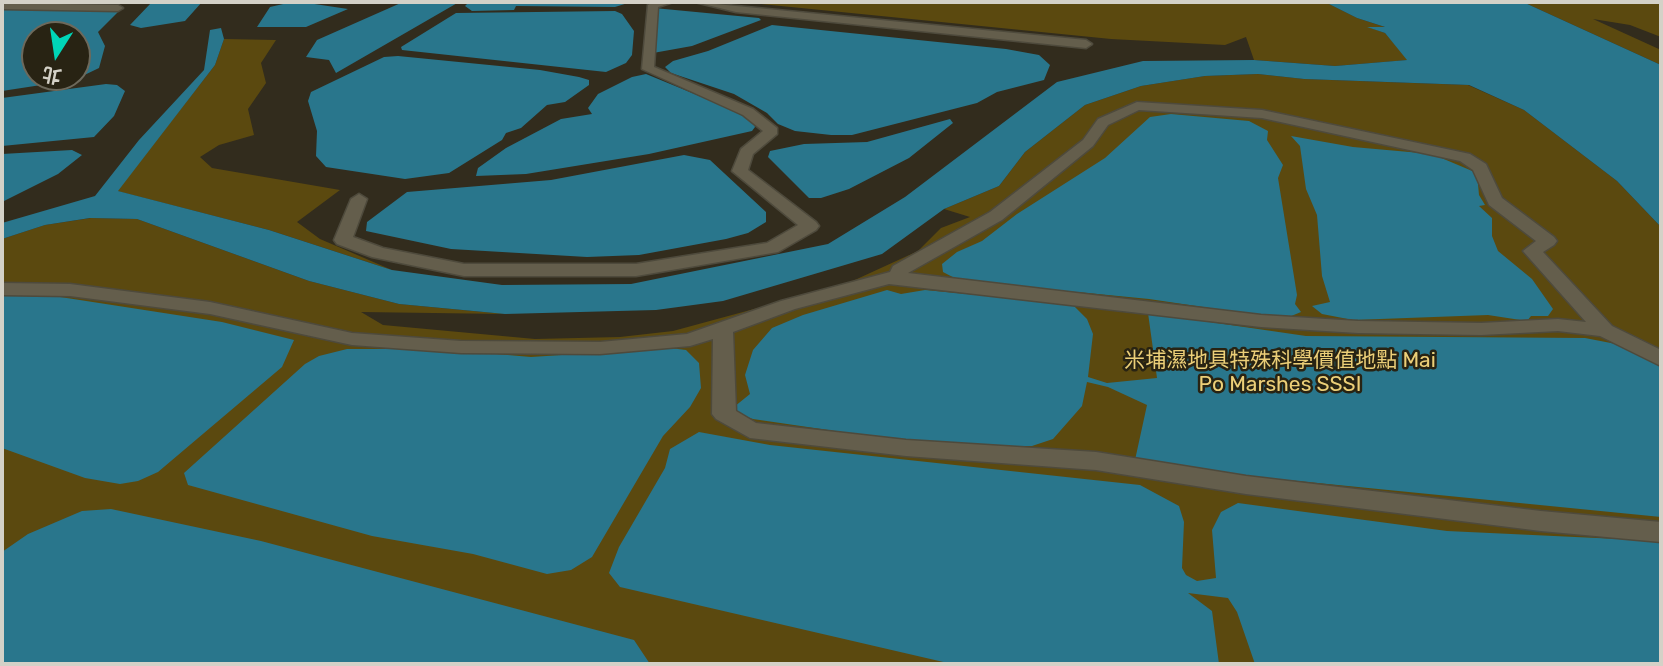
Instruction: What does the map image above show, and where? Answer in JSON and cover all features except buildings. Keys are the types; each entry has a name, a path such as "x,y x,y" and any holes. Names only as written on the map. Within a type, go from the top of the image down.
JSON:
{"street":[{"path":"359,199 343,240 379,253 464,270 636,270 772,248 810,226 740,171 746,152 772,131 748,112 648,69 653,5 668,2"},
{"path":"700,2 726,8 1086,44"},
{"path":"2,6 118,8"},
{"path":"897,278 900,270 996,216 1088,144 1103,122 1137,106 1262,114 1465,157 1480,167 1495,201 1548,241 1532,251 1605,330 1661,359"},
{"path":"2,289 83,291 210,308 352,339 461,347 600,348 690,340 723,331 788,305 872,281 897,278 1261,321 1468,329 1558,325 1605,330"},
{"path":"723,331 724,414 750,430 906,448 1096,461 1259,486 1541,521 1661,532"}],"green space":[{"path":"741,2 1325,2 1357,18 1388,28 1371,28 1385,33 1408,60 1335,66 1254,60 1246,37 1225,45 1111,39"},
{"path":"1523,2 1661,2 1661,37 1630,25 1593,19 1661,50 1661,65"},
{"path":"224,39 276,40 261,63 266,83 248,109 254,135 219,145 200,157 212,168 340,190 297,222 320,239 392,270 269,230 117,191 215,65"},
{"name":"米埔濕地具特殊科學價值地點 Mai Po Marshes SSSI","path":"1258,74 1304,79 1468,85 1524,110 1617,181 1661,227 1661,664 2,664 2,239 45,225 91,218 137,219 309,281 399,304 505,314 361,312 383,325 535,339 620,337 673,331 846,284 918,251 941,228 970,217 944,209 999,186 1025,152 1085,105 1141,86 1205,76"}],"water":[{"path":"202,2 185,21 141,28 130,25 151,3"},
{"path":"292,2 348,9 306,27 257,27 270,7"},
{"path":"403,2 459,2 336,73 329,60 306,57 317,40"},
{"path":"469,2 631,2 615,7 516,6 514,10 472,11 465,6"},
{"path":"1325,2 1523,2 1661,65 1661,227 1617,181 1524,110 1469,85 1304,79 1258,74 1205,76 1141,86 1085,105 1025,152 999,186 944,209 882,254 723,301 656,310 505,314 399,304 309,281 137,219 90,218 45,225 2,239 2,223 95,196 139,140 204,70 210,30 221,28 224,39 215,65 118,191 269,230 392,270 502,285 631,284 828,244 905,197 1057,82 1143,61 1254,60 1335,66 1407,60 1385,33 1367,27 1385,27 1357,18"},
{"path":"2,8 115,9 118,12 98,32 105,46 99,68 91,72 91,21 21,21 21,88 2,91"},
{"path":"654,8 761,20 692,46 653,53"},
{"path":"615,11 622,14 634,31 632,55 626,63 606,72 402,50 401,47 456,13"},
{"path":"772,25 1006,49 1039,55 1050,65 1044,80 997,92 977,103 852,135 795,131 778,124 767,113 734,94 671,73 665,67 673,61 708,51"},
{"path":"398,56 540,70 589,80 589,85 565,102 547,105 521,128 506,133 502,140 449,173 405,179 326,167 316,156 317,131 308,101 311,92 384,57"},
{"path":"646,74 719,104 753,121 755,127 752,131 649,154 526,174 476,176 478,168 506,148 561,119 592,114 588,108 598,94 632,77"},
{"path":"117,85 125,91 114,116 94,137 2,146 2,98 54,91 91,91 91,86"},
{"path":"1171,114 1249,121 1268,131 1267,140 1283,165 1278,178 1297,295 1295,304 1301,312 1284,319 1149,299 1077,292 1009,291 968,285 943,272 942,264 957,252 982,241 1017,214 1105,158 1150,117"},
{"path":"950,119 953,123 909,158 849,189 821,198 809,198 768,157 770,151 804,144 867,142"},
{"path":"1291,136 1353,147 1432,154 1477,173 1479,195 1485,205 1479,206 1492,218 1492,236 1498,251 1532,279 1553,309 1548,316 1531,316 1527,321 1488,315 1353,320 1322,314 1312,306 1330,302 1322,276 1317,215 1306,189 1300,146"},
{"path":"72,150 82,155 58,174 2,202 2,154"},
{"path":"684,155 710,160 766,212 766,222 748,233 726,239 639,255 587,257 451,249 366,231 367,222 407,192 551,180"},
{"path":"887,290 901,294 925,290 1072,304 1087,319 1093,334 1088,377 1107,383 1157,378 1148,313 1306,336 1585,338 1616,344 1656,361 1661,368 1661,517 1156,467 1135,460 1147,405 1108,387 1087,382 1082,406 1053,439 1032,446 969,446 903,441 753,419 729,411 750,394 745,375 753,350 772,328 803,315"},
{"path":"28,292 222,322 294,340 282,367 158,472 138,481 120,484 85,478 2,448 2,295"},
{"path":"670,348 686,350 699,363 701,388 690,407 663,436 592,557 571,570 547,574 473,554 372,536 188,485 184,473 305,364 319,356 347,349 438,349 531,357"},
{"path":"699,432 770,445 1140,485 1179,506 1184,522 1182,568 1186,575 1197,581 1216,578 1212,530 1221,512 1238,503 1447,531 1661,541 1661,664 1255,664 1237,612 1228,598 1188,593 1212,611 1219,664 952,664 620,587 609,573 619,547 665,468 670,449"},
{"path":"111,509 261,541 634,640 650,664 2,664 2,552 28,534 82,511"}]}
